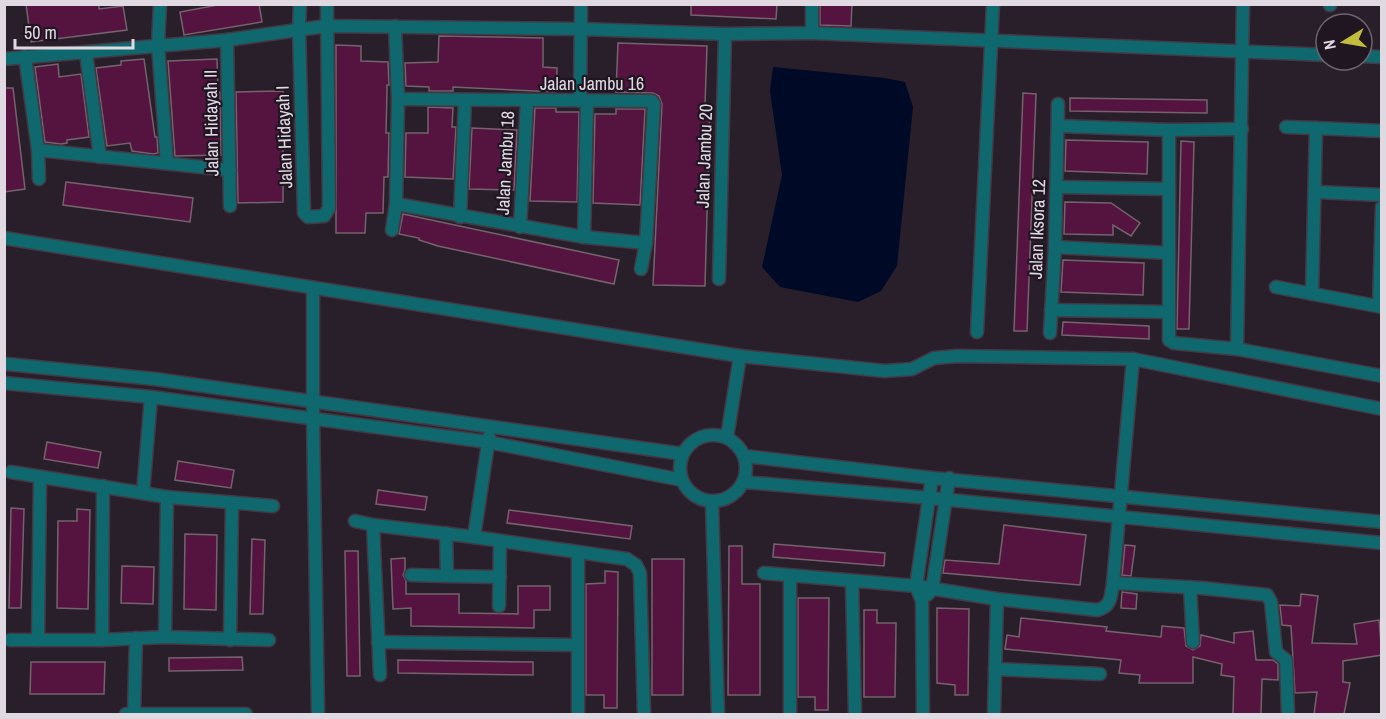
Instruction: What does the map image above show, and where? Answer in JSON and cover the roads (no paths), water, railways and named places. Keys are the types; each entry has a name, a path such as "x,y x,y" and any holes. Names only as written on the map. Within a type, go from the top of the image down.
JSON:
{"street":[{"path":"160,4 158,45 167,163"},
{"path":"299,29 300,4"},
{"path":"326,26 327,4"},
{"path":"581,4 584,237"},
{"path":"812,4 812,33"},
{"path":"977,332 993,4"},
{"path":"1237,349 1243,4"},
{"path":"4,59 227,40 326,26 582,29 725,34 812,33 1314,54"},
{"name":"Jalan Hidayah I","path":"299,29 304,213 308,218 324,216 328,208 326,26"},
{"path":"392,230 396,204 398,99 395,26"},
{"name":"Jalan Jambu 20","path":"719,279 725,34"},
{"name":"Jalan Hidayah II","path":"227,40 230,206"},
{"path":"86,53 100,158"},
{"path":"25,56 38,150 39,179"},
{"name":"Jalan Jambu 16","path":"398,99 652,101 654,104 646,243 641,269"},
{"path":"460,217 465,100"},
{"name":"Jalan Jambu 18","path":"520,227 527,101"},
{"name":"Jalan Iksora 12","path":"1050,333 1055,247 1058,104"},
{"path":"1059,126 1169,130 1242,129"},
{"path":"1286,127 1382,130"},
{"path":"1312,294 1316,128"},
{"path":"1169,130 1169,340 1174,343 1237,349 1382,376"},
{"path":"38,150 230,170"},
{"path":"1057,187 1168,189"},
{"path":"1316,192 1382,195"},
{"path":"396,204 584,237 646,243"},
{"path":"1276,287 1380,306 1382,207"},
{"path":"4,238 740,356 885,371 912,369 934,358 958,356 1133,360 1382,409"},
{"path":"1055,247 1168,253"},
{"path":"313,288 318,714"},
{"path":"1051,310 1168,312"},
{"path":"727,437 740,356"},
{"path":"764,573 916,586 997,599 1096,610 1105,608 1110,601 1113,584 1133,360"},
{"path":"5,365 155,379 683,454"},
{"path":"4,383 151,397 488,442 682,480"},
{"path":"143,493 151,397"},
{"path":"474,537 491,427"},
{"path":"714,434 727,437 738,445 745,456 747,469 744,482 736,493 725,500 712,502 699,499 689,491 682,480 680,467 683,454 690,443 701,436 714,434"},
{"path":"745,456 932,478 1382,522"},
{"path":"11,472 167,497 273,506"},
{"path":"38,640 40,477"},
{"path":"923,714 922,601 916,586 932,478"},
{"path":"922,601 932,590 949,478"},
{"path":"744,482 1382,543"},
{"path":"102,640 103,486"},
{"path":"165,636 167,497"},
{"path":"712,502 718,714"},
{"path":"230,640 232,503"},
{"path":"355,521 627,559 636,565 640,573 644,714"},
{"path":"374,525 380,675"},
{"path":"446,533 447,576"},
{"path":"500,541 500,606"},
{"path":"578,553 578,714"},
{"path":"411,575 500,577"},
{"path":"790,576 790,714"},
{"path":"852,582 855,714"},
{"path":"1113,584 1190,587 1268,595 1271,602 1275,652 1284,657 1287,664 1288,714"},
{"path":"1190,587 1193,642"},
{"path":"994,714 997,599"},
{"path":"10,640 102,640 165,636 269,640"},
{"path":"134,714 136,638"},
{"path":"378,642 577,645"},
{"path":"995,669 1100,674"},
{"path":"126,714 246,714"}],"water":[{"path":"773,67 905,82 913,107 897,266 881,291 858,302 780,287 762,267 782,175 770,91"}]}
